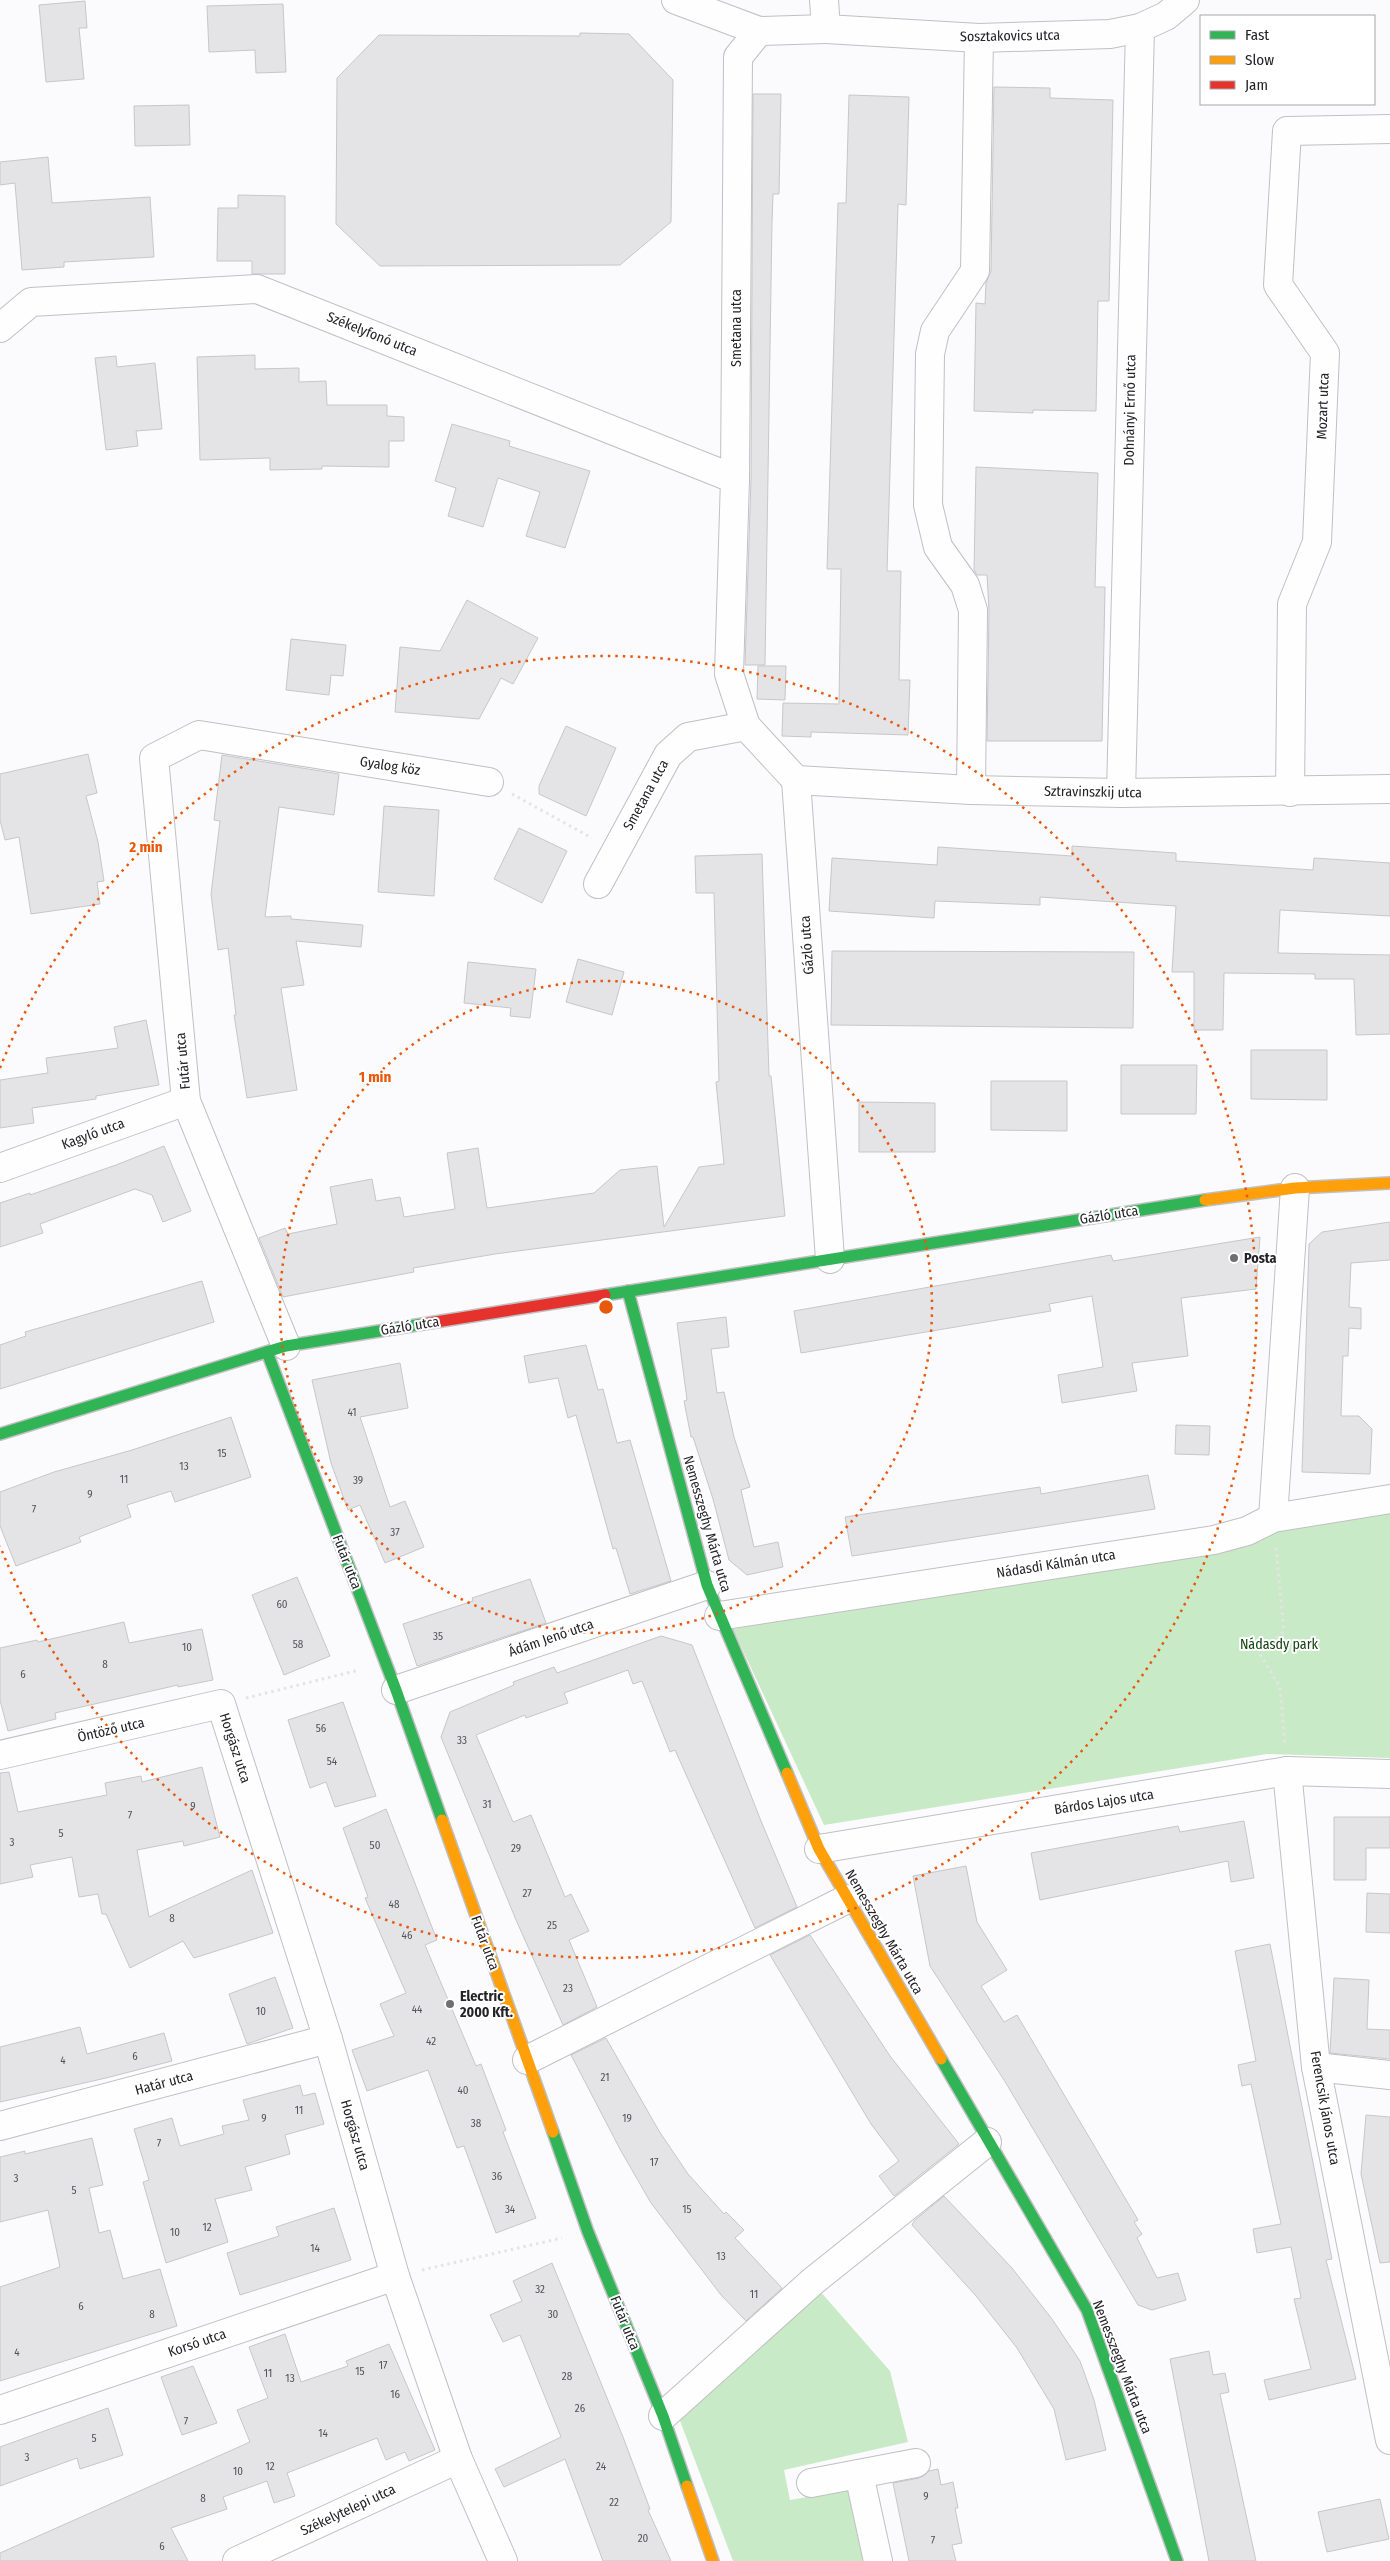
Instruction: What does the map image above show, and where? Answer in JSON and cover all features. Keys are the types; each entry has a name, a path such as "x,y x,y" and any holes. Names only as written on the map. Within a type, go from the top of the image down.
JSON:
{"street":[{"path":"676,0 759,32 826,29 824,0"},
{"name":"Sosztakovics utca","path":"826,29 979,38 1110,34 1140,28 1166,16 1185,0"},
{"name":"Dohnányi Ernő utca","path":"1121,793 1140,28"},
{"name":"Smetana utca","path":"759,32 738,57 735,479 729,674 746,726 796,780"},
{"path":"971,790 973,610 965,584 938,547 928,505 930,354 936,331 975,272 979,38"},
{"name":"Mozart utca","path":"1290,792 1292,604 1317,542 1325,353 1278,285 1287,131 1390,129"},
{"name":"Székelyfonó utca","path":"0,328 31,302 256,289 735,479"},
{"name":"Smetana utca","path":"598,884 668,755 688,737 746,726"},
{"name":"Gyalog köz","path":"154,758 199,735 489,782"},
{"name":"Futár utca","path":"154,758 186,1101 277,1349 386,1664 588,2232 663,2416 714,2561"},
{"name":"Sztravinszkij utca","path":"796,780 971,790 1121,793 1290,792 1390,789"},
{"name":"Gázló utca","path":"796,780 830,1259"},
{"name":"Kagyló utca","path":"0,1168 186,1101"},
{"name":"Gázló utca","path":"0,1434 277,1349 830,1259 1295,1188 1390,1183"},
{"path":"1273,1518 1295,1188"},
{"name":"Nemesszeghy Márta utca","path":"628,1291 707,1585 819,1849 987,2142 1087,2310 1177,2561"},
{"name":"Nádasdi Kálmán utca","path":"719,1616 1214,1540 1247,1531 1273,1518 1390,1499"},
{"name":"Ádám Jenő utca","path":"396,1690 707,1585"},
{"name":"Öntöző utca","path":"0,1755 221,1704"},
{"name":"Horgász utca","path":"221,1704 328,2039 395,2276 458,2459 503,2561"},
{"name":"Bárdos Lajos utca","path":"819,1849 1287,1772 1390,1774"},
{"name":"Ferencsik János utca","path":"1287,1772 1316,2067 1390,2440"},
{"path":"527,2060 847,1899"},
{"name":"Határ utca","path":"0,2126 328,2039"},
{"path":"1316,2067 1390,2075"},
{"path":"663,2416 812,2282 987,2142"},
{"name":"Korsó utca","path":"0,2410 395,2276"},
{"name":"Székelytelepi utca","path":"237,2561 458,2459"},
{"path":"811,2483 916,2463"},
{"path":"859,2474 878,2561"}],"path":[{"path":"489,782 615,850"},
{"path":"1273,1518 1284,1631 1260,1654 1280,1687 1287,1772"},
{"path":"221,1704 386,1664"},
{"path":"395,2276 588,2232"}],"green space":[{"name":"Nádasdy park","path":"1311,1508 1390,1508 1390,1758 1267,1754 824,1825 733,1629 1242,1540"},
{"path":"812,2282 890,2371 908,2442 784,2470 790,2500 848,2490 863,2561 733,2561 674,2405"}],"building":[{"path":"85,1 87,28 79,28 84,79 46,82 39,5"},
{"path":"283,4 286,72 256,73 255,50 209,52 207,6"},
{"path":"580,33 629,34 673,80 671,222 620,265 380,266 336,224 337,78 379,35 580,36"},
{"path":"994,87 1050,88 1050,98 1113,100 1109,301 1098,301 1096,411 1033,410 1033,413 974,411 976,303 985,304 986,283 991,271"},
{"path":"753,94 781,94 779,194 773,194 772,222 765,665 745,665 751,479"},
{"path":"849,95 909,97 906,205 898,204 887,571 901,571 899,680 910,680 908,735 811,732 811,737 782,736 783,703 839,704 841,569 827,569 838,203 846,203"},
{"path":"189,105 190,145 135,146 134,106"},
{"path":"48,157 52,203 150,197 154,257 64,262 64,267 22,270 15,183 0,185 0,162"},
{"path":"238,195 285,196 285,274 252,274 252,261 217,261 218,208 238,208"},
{"path":"255,355 255,369 299,368 299,382 326,381 327,405 387,405 387,416 404,417 404,441 389,441 389,467 322,466 322,469 270,470 270,458 200,460 197,357"},
{"path":"116,356 117,367 155,363 162,429 136,431 138,446 106,450 95,358"},
{"path":"452,424 510,441 509,446 590,471 565,548 526,536 540,492 498,478 483,527 448,516 456,488 435,481"},
{"path":"976,467 1098,473 1095,587 1105,587 1102,741 987,741 989,610 987,575 977,575 974,570"},
{"path":"467,600 538,638 513,684 501,678 479,719 395,712 400,647 440,651"},
{"path":"291,639 346,645 343,676 331,675 329,695 286,690"},
{"path":"758,666 786,666 785,700 757,699"},
{"path":"566,726 616,748 586,816 539,794 539,786"},
{"path":"88,754 97,793 86,796 98,842 104,881 97,882 100,904 31,914 19,837 5,840 0,820 0,774"},
{"path":"222,755 339,774 334,815 279,807 265,917 291,916 291,919 363,925 361,947 296,941 304,985 281,988 297,1090 247,1098 234,1015 236,1015 228,948 218,950 211,894 220,821 214,820"},
{"path":"384,806 439,810 434,896 378,892"},
{"path":"519,828 567,851 542,903 494,879"},
{"path":"1072,846 1176,853 1176,861 1313,870 1314,858 1390,863 1390,916 1280,910 1278,953 1390,955 1390,1034 1356,1035 1354,979 1315,979 1315,974 1224,973 1223,1030 1194,1030 1194,972 1172,972 1176,906 1040,897 1040,905 935,901 934,918 829,911 832,858 937,865 938,847 1072,856"},
{"path":"762,854 769,1076 771,1076 785,1216 495,1254 413,1268 414,1272 283,1297 259,1238 285,1228 288,1234 337,1224 330,1187 372,1179 376,1201 400,1197 404,1217 455,1209 447,1153 478,1148 487,1208 594,1193 620,1170 657,1166 664,1227 699,1167 724,1164 716,1082 719,1081 714,893 696,893 695,856"},
{"path":"832,951 1134,952 1133,1028 831,1025"},
{"path":"578,959 624,972 612,1015 566,1002"},
{"path":"468,962 536,969 530,1018 510,1016 511,1008 464,1003"},
{"path":"146,1020 159,1085 96,1096 96,1099 32,1108 34,1123 0,1128 0,1080 48,1073 46,1058 118,1048 114,1027"},
{"path":"1251,1050 1327,1050 1327,1100 1251,1099"},
{"path":"1121,1065 1197,1065 1196,1114 1121,1114"},
{"path":"991,1081 1067,1081 1067,1131 991,1130"},
{"path":"859,1102 935,1103 935,1152 859,1152"},
{"path":"164,1146 191,1211 163,1222 152,1195 135,1189 40,1224 43,1233 0,1247 0,1203 30,1193 30,1195"},
{"path":"1390,1222 1390,1260 1351,1263 1349,1307 1361,1308 1361,1329 1349,1328 1348,1356 1343,1356 1341,1416 1359,1416 1372,1429 1370,1474 1302,1472 1309,1244 1322,1232"},
{"path":"1260,1237 1256,1289 1181,1298 1188,1356 1132,1363 1137,1391 1062,1403 1058,1375 1103,1367 1092,1296 1049,1304 1051,1311 801,1353 794,1311 1111,1255 1113,1261"},
{"path":"202,1281 214,1322 0,1389 0,1345 26,1336 25,1332"},
{"path":"726,1317 729,1347 711,1349 717,1393 724,1392 734,1437 750,1487 741,1490 754,1547 778,1542 783,1567 747,1575 729,1560 713,1499 693,1437 691,1437 684,1401 687,1400 677,1323"},
{"path":"586,1345 598,1390 603,1389 617,1443 630,1440 671,1581 630,1594 616,1548 613,1549 576,1415 568,1418 558,1378 529,1383 524,1356"},
{"path":"400,1363 408,1408 360,1417 390,1507 405,1501 424,1547 385,1563 360,1505 348,1510 331,1463 312,1380"},
{"path":"231,1417 251,1477 175,1502 171,1491 127,1505 131,1517 79,1537 81,1542 16,1566 0,1526 0,1492 54,1472 132,1450"},
{"path":"1176,1425 1210,1426 1209,1455 1175,1454"},
{"path":"1148,1475 1155,1509 852,1556 845,1517 1040,1487 1041,1494"},
{"path":"297,1577 330,1656 284,1675 252,1595"},
{"path":"530,1579 546,1623 417,1666 403,1624 473,1601 472,1598"},
{"path":"124,1622 129,1643 202,1629 213,1680 178,1687 178,1685 55,1713 56,1719 8,1731 0,1700 0,1648 37,1640 38,1642"},
{"path":"661,1636 692,1645 797,1907 755,1928 675,1750 670,1752 642,1681 633,1684 628,1670 564,1693 568,1703 526,1718 525,1715 476,1735 513,1822 531,1815 565,1897 571,1894 589,1931 569,1940 597,2007 563,2025 516,1920 441,1737 450,1712 514,1685 513,1682 554,1667 557,1673"},
{"path":"343,1702 376,1796 335,1807 326,1782 310,1788 288,1720"},
{"path":"202,1767 220,1837 184,1846 183,1841 137,1850 149,1917 252,1870 273,1933 194,1958 183,1941 130,1968 106,1914 102,1914 98,1894 79,1897 72,1857 30,1865 33,1877 0,1884 0,1773 9,1772 18,1812 107,1795 105,1783 141,1776 142,1782"},
{"path":"386,1809 437,1940 425,1945 476,2066 481,2064 506,2130 503,2132 536,2218 496,2233 464,2146 457,2148 428,2070 367,2091 352,2050 394,2036 380,2004 406,1993 365,1898 368,1897 343,1828"},
{"path":"1334,1817 1390,1817 1390,1848 1366,1848 1366,1880 1334,1880"},
{"path":"1244,1821 1254,1878 1231,1882 1228,1861 1040,1900 1031,1853 1178,1826 1180,1832"},
{"path":"966,1866 977,1922 1007,1970 981,1986 1004,2022 1017,2015 1138,2220 1134,2222 1142,2234 1137,2238 1157,2278 1178,2273 1186,2300 1152,2310 1138,2305 1004,2080 930,1966 913,1876"},
{"path":"1367,1893 1390,1894 1390,1933 1366,1932"},
{"path":"810,1935 890,2056 959,2144 894,2196 879,2176 899,2161 871,2124 770,1955"},
{"path":"1270,1944 1332,2259 1326,2260 1356,2379 1269,2400 1264,2380 1311,2369 1294,2299 1301,2298 1291,2247 1257,2253 1253,2229 1281,2224 1251,2084 1242,2086 1238,2065 1256,2061 1235,1951"},
{"path":"275,1977 293,2028 247,2044 229,1994"},
{"path":"1334,1978 1369,1980 1367,2029 1390,2030 1390,2059 1330,2053"},
{"path":"80,2027 87,2054 164,2033 172,2061 0,2102 0,2047"},
{"path":"606,2038 659,2131 688,2174 724,2214 726,2212 744,2230 735,2238 782,2288 746,2321 721,2295 651,2203 621,2151 571,2055"},
{"path":"300,2085 303,2096 315,2093 324,2124 285,2135 290,2154 245,2167 252,2190 215,2199 228,2242 166,2263 143,2182 149,2180 134,2129 172,2118 180,2146 224,2134 222,2126 249,2120 243,2100"},
{"path":"1366,2115 1390,2117 1390,2262 1380,2263 1361,2174"},
{"path":"92,2138 103,2185 89,2188 99,2233 110,2230 123,2279 160,2269 177,2326 0,2381 0,2287 60,2267 48,2210 0,2222 0,2157 25,2151 25,2154"},
{"path":"944,2196 1012,2268 1052,2319 1080,2361 1094,2400 1106,2450 1066,2460 1054,2409 1017,2348 976,2296 912,2225 914,2221"},
{"path":"334,2208 351,2260 240,2295 227,2253 279,2236 276,2227"},
{"path":"552,2263 623,2437 650,2509 648,2510 671,2561 603,2561 565,2459 504,2487 495,2469 561,2437 520,2335 503,2342 490,2315 522,2301 513,2281"},
{"path":"285,2334 301,2382 348,2366 346,2361 389,2344 435,2450 409,2461 405,2452 386,2460 377,2438 287,2473 295,2496 274,2503 267,2481 223,2497 227,2509 171,2528 188,2561 0,2561 0,2553 250,2442 237,2410 268,2398 249,2347"},
{"path":"1209,2351 1213,2375 1225,2373 1229,2392 1220,2394 1256,2561 1209,2561 1170,2359"},
{"path":"193,2366 217,2423 182,2435 161,2377"},
{"path":"108,2408 123,2455 80,2469 77,2458 0,2486 0,2447"},
{"path":"938,2469 941,2485 953,2482 958,2508 955,2508 962,2543 952,2545 956,2561 909,2561 893,2483 919,2478 929,2471"},
{"path":"1380,2499 1389,2539 1327,2552 1318,2512"}],"traffic: fast":[{"path":"605,1295 1205,1200"},
{"path":"628,1291 707,1585 787,1773"},
{"path":"0,1434 286,1346 423,1324"},
{"path":"267,1352 396,1690 442,1820"},
{"path":"941,2059 1087,2310 1177,2561"},
{"path":"553,2132 588,2232 663,2416 687,2486"}],"traffic: slow":[{"path":"1205,1200 1295,1188 1390,1183"},
{"path":"787,1773 819,1849 941,2059"},
{"path":"442,1820 553,2132"},
{"path":"687,2486 713,2561"}],"traffic: jam":[{"path":"423,1324 605,1295"}],"place":[{"name":"Posta","path":"1234,1258"},
{"name":"Electric 2000 Kft.","path":"450,2004"}]}
